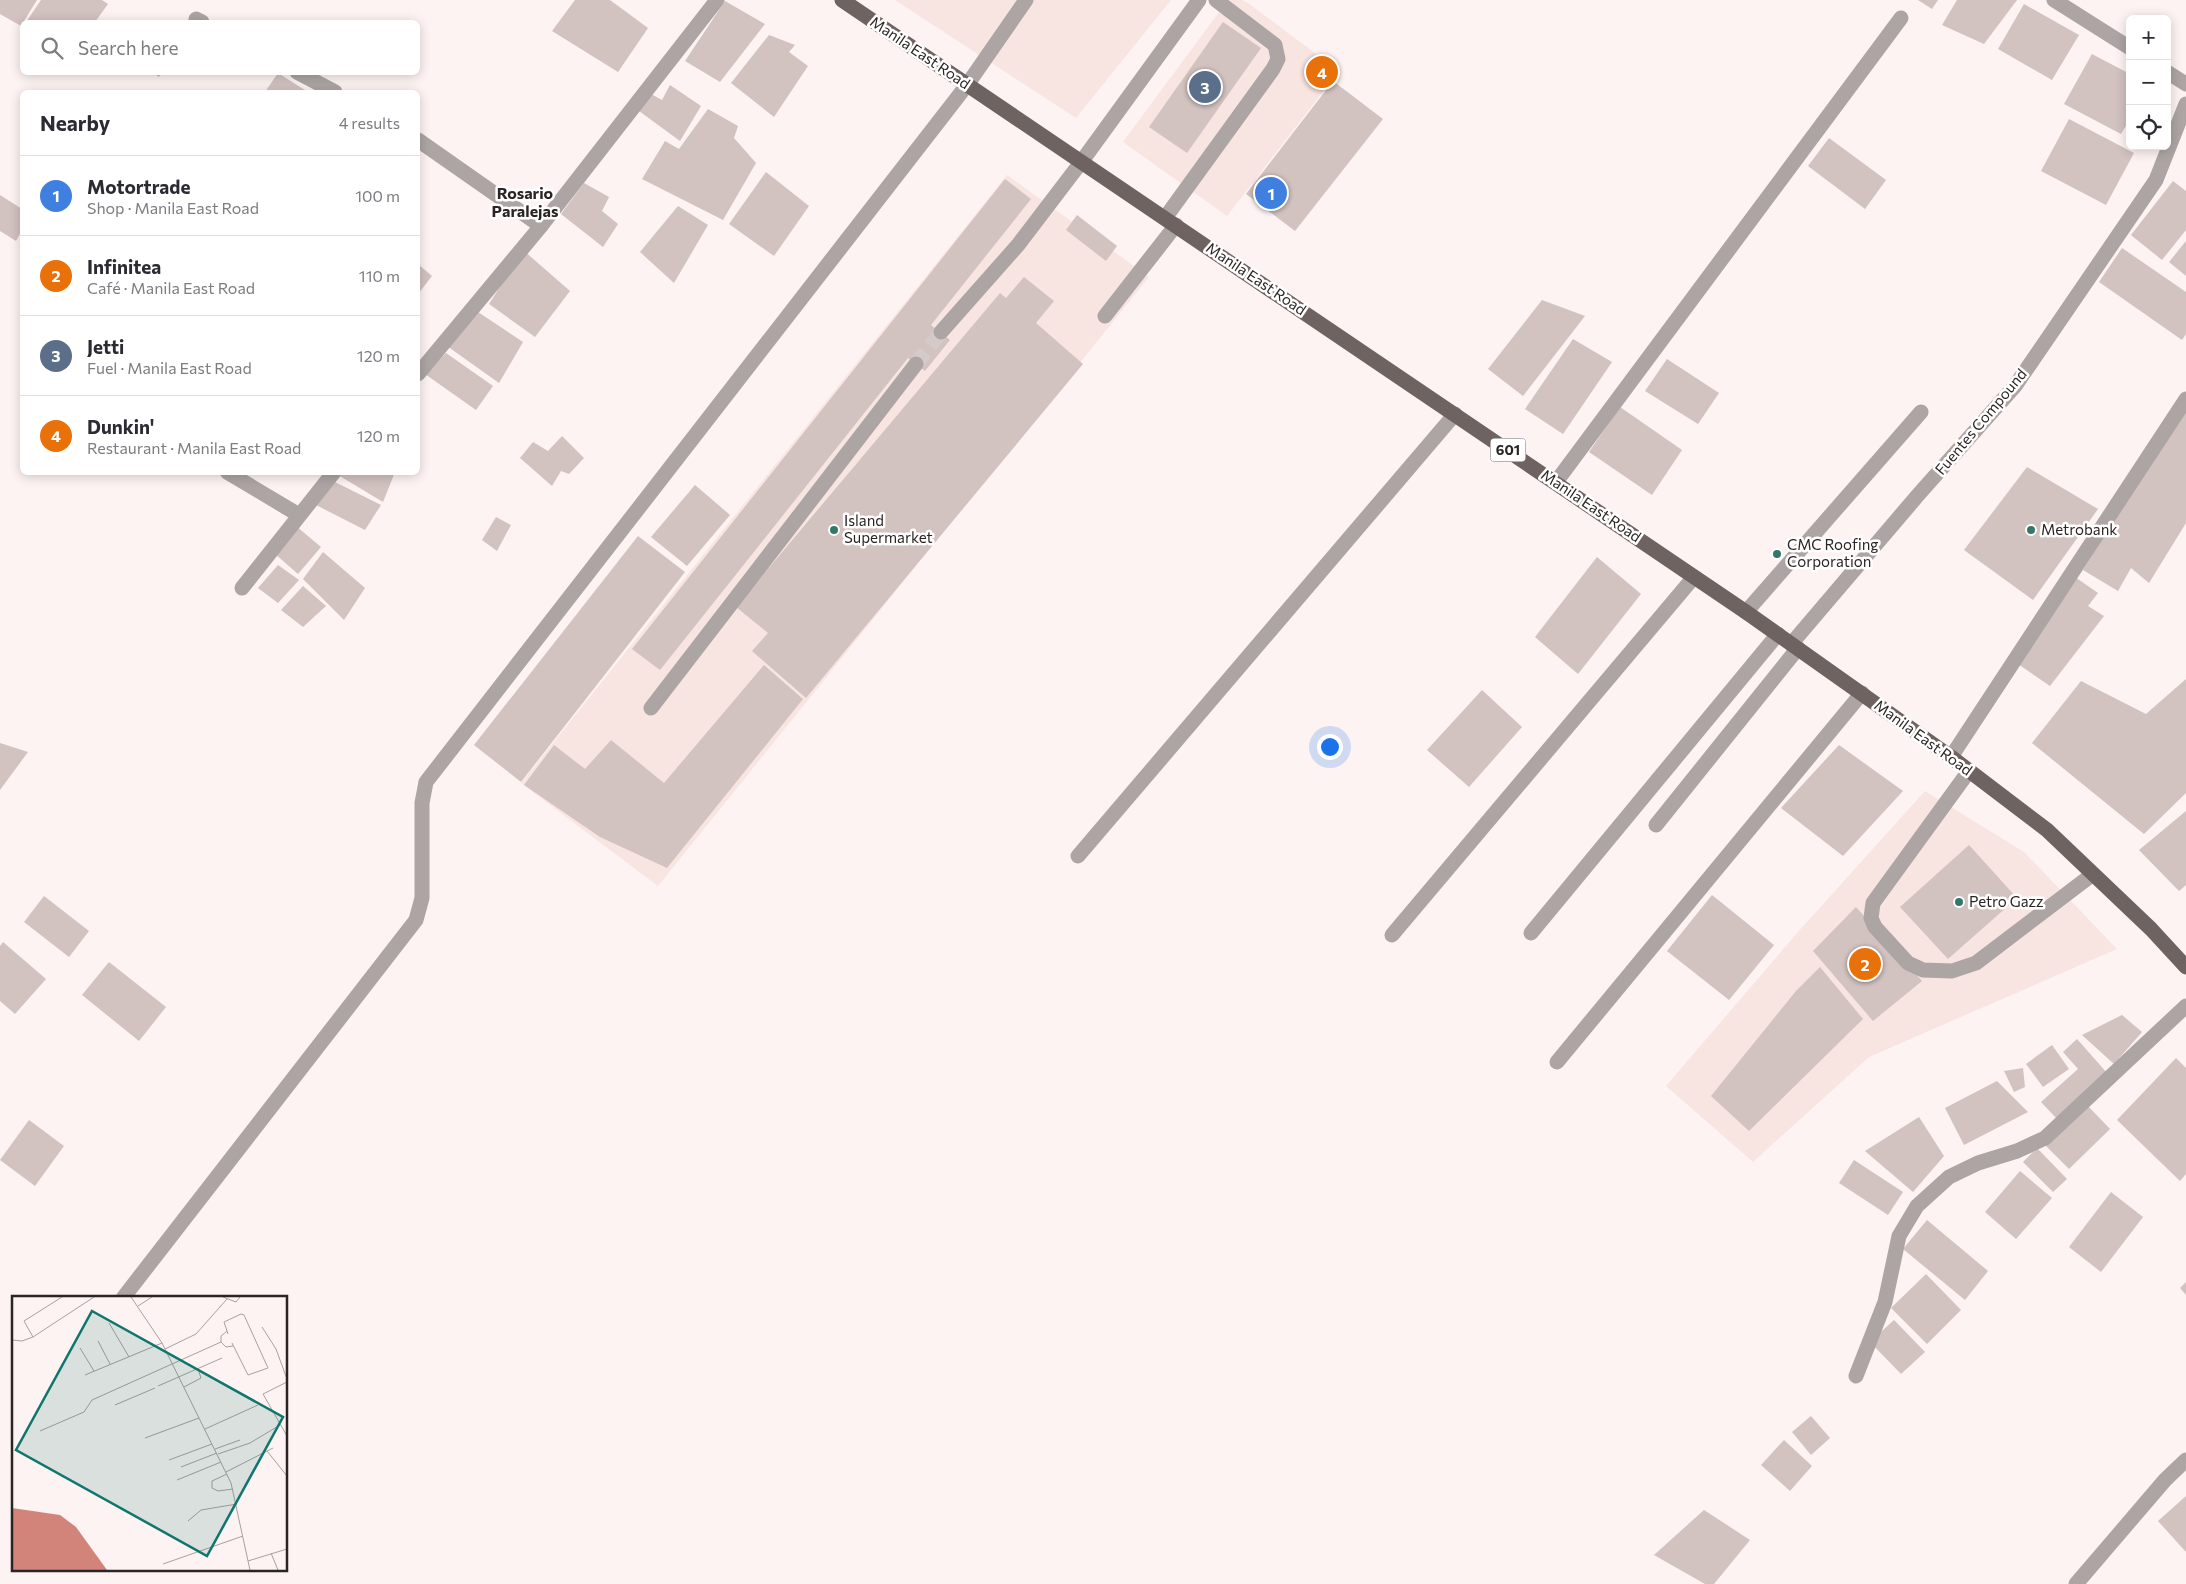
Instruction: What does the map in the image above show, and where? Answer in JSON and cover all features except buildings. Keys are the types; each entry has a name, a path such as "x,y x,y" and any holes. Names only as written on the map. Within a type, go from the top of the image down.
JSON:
{"main road":[{"name":"Manila East Road","path":"842,0 1556,482 1778,634 1951,757 2047,830 2151,929 2186,967"}],"street":[{"path":"420,372 541,226 717,0"},
{"path":"125,1296 416,920 422,898 422,802 426,782 967,85 1026,0"},
{"path":"941,332 1018,245 1082,161 1199,0"},
{"path":"1105,316 1171,221 1278,59 1275,45 1216,0"},
{"path":"2054,0 2126,45"},
{"path":"1556,482 1901,18"},
{"path":"303,75 331,90"},
{"path":"2171,75 2186,84"},
{"name":"Fuentes Compound","path":"1656,826 1795,646 1918,495 2016,386 2156,180 2186,104"},
{"path":"420,141 541,226"},
{"path":"651,708 916,364"},
{"path":"1951,757 2186,399"},
{"path":"1746,612 1921,412"},
{"path":"1078,856 1455,414"},
{"path":"232,475 298,515"},
{"path":"242,588 331,475"},
{"path":"1392,935 1694,577"},
{"path":"1531,933 1778,634"},
{"path":"1557,1062 1862,694"},
{"path":"1969,772 1872,903 1872,918 1875,927 1908,962 1923,970 1936,971 1952,971 1976,963 2093,874"},
{"path":"1856,1376 1885,1302 1899,1236 1917,1206 1948,1178 1978,1163 2017,1151 2045,1138 2186,1006"},
{"path":"2076,1584 2128,1522 2186,1460"}],"shaded area":[{"path":"895,0 1171,0 1076,118"},
{"path":"1228,0 1242,0 1248,3 1339,71 1227,216 1123,142"},
{"name":"Island Supermarket","path":"1007,175 1149,277 658,886 521,783"},
{"path":"1925,791 2024,852 2117,949 1869,1057 1753,1162 1666,1086 1798,932"}],"tunnel":[{"path":"916,364 941,332"}],"place":[{"name":"Dunkin'","path":"1322,72"},
{"name":"Jetti","path":"1205,87"},
{"name":"Motortrade","path":"1271,193"},
{"name":"Island Supermarket","path":"834,530"},
{"name":"Metrobank","path":"2031,530"},
{"name":"CMC Roofing Corporation","path":"1777,554"},
{"name":"Petro Gazz","path":"1959,902"},
{"name":"Infinitea","path":"1865,964"}],"district":[{"name":"Rosario Paralejas","path":"525,202"}]}
